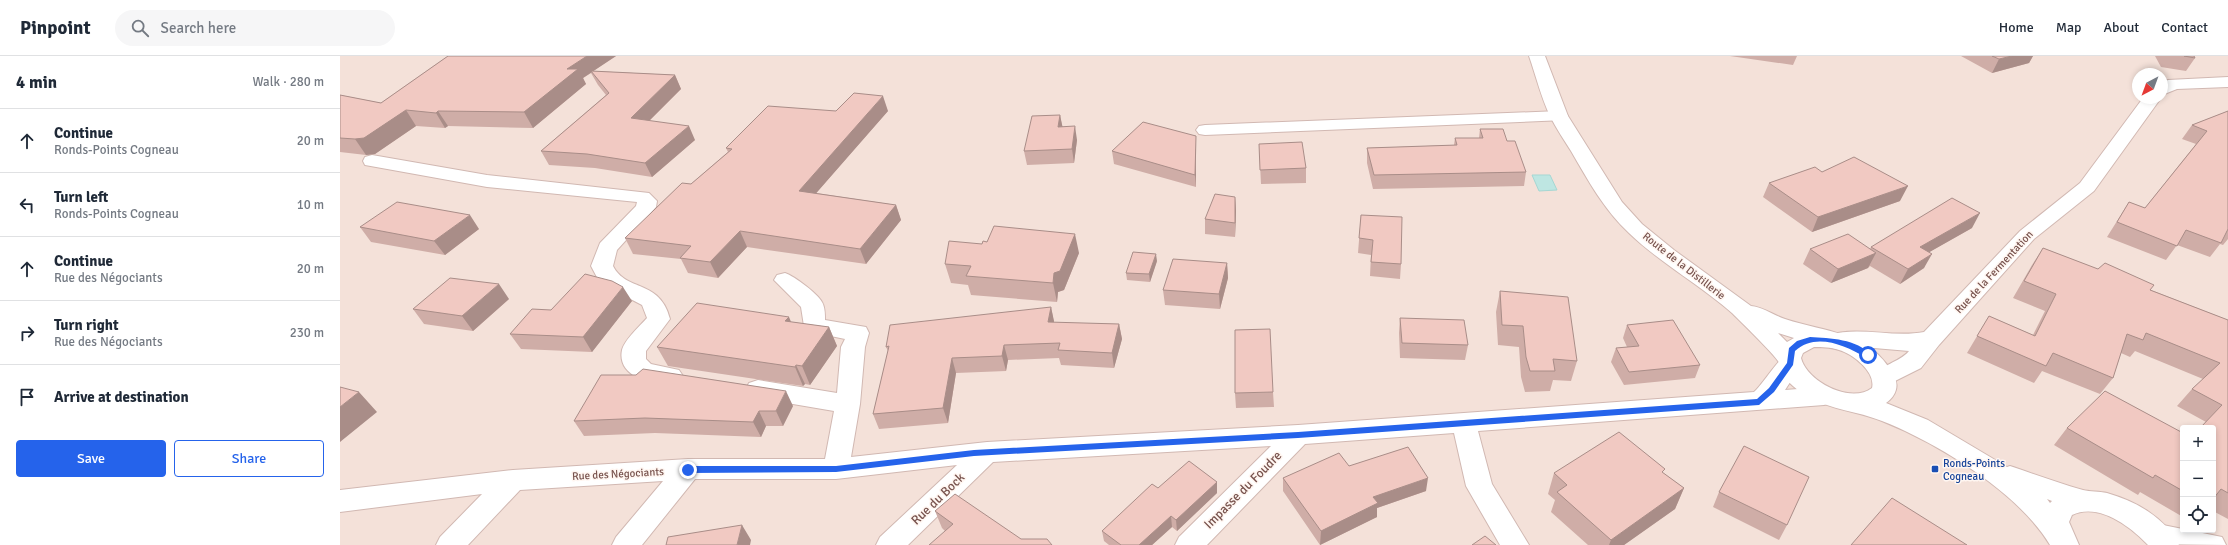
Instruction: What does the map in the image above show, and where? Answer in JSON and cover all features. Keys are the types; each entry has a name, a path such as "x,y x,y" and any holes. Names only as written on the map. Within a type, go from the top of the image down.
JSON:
{"street":[{"name":"Route de la Distillerie","path":"1537,56 1559,116 1602,188 1635,228 1667,255 1739,308 1790,361"},
{"path":"2168,87 2174,84 2228,82"},
{"name":"Rue de la Fermentation","path":"1884,383 1914,362 1931,339 2027,235 2087,187 2123,140 2148,104"},
{"path":"1205,130 1559,116"},
{"path":"372,161 487,181 642,198 648,201 646,207 608,248 602,266 608,278 650,300 656,307 659,318 634,349 634,362 644,372 689,378"},
{"path":"785,280 812,304 815,326 858,333 853,347 848,404 836,469"},
{"name":"Route de la Distillerie","path":"1739,308 1774,324 1830,340"},
{"path":"1759,402 1772,390 1790,361 1792,350 1799,343 1810,339 1874,340 1909,343 1931,339"},
{"path":"1830,340 1853,346 1868,355 1879,366 1884,383 1896,404 1924,429"},
{"path":"1790,361 1801,381 1834,399 1862,404 1892,414 1924,429 1994,470 2025,494 2061,536"},
{"path":"1834,399 1870,401 1878,396 1884,383"},
{"path":"734,385 848,404"},
{"name":"Rue des Négociants","path":"340,501 513,480 688,470 836,469 987,452 1298,435 1759,402 1834,399"},
{"path":"1464,423 1479,486 1515,545"},
{"name":"Impasse du Foudre","path":"1189,545 1298,435"},
{"name":"Rue du Bock","path":"890,545 987,452"},
{"path":"626,545 688,470"},
{"path":"1994,470 2081,500 2106,504 2119,509 2134,516 2161,540 2212,545"},
{"path":"450,545 513,480"},
{"path":"2061,536 2056,517 2060,508 2068,502 2081,500"}],"shaded area":[{"path":"340,56 2228,56 2228,545 340,545"}],"water":[{"path":"1532,175 1550,175 1557,190 1539,191"}],"building":[{"path":"448,56 587,56 567,69 578,69 524,112 438,111 436,113 406,110 364,138 340,138 340,95 381,103"},
{"path":"1992,56 2012,56 1999,59"},
{"path":"591,71 675,75 631,118 689,126 645,163 587,154 541,151 609,93"},
{"path":"854,93 883,96 799,191 896,205 860,249 740,231 710,262 680,258 691,246 625,238 682,183 691,184 732,149 726,148 768,106 836,111"},
{"path":"2228,111 2228,229 2221,243 2186,230 2177,246 2117,222 2129,202 2145,208 2207,131 2192,125"},
{"path":"1060,115 1058,127 1075,126 1072,149 1024,151 1032,116"},
{"path":"1143,122 1196,136 1195,175 1112,151"},
{"path":"1480,129 1503,129 1507,141 1515,141 1526,172 1374,175 1367,148 1457,145 1455,138 1483,138"},
{"path":"1302,142 1306,168 1260,170 1259,144"},
{"path":"1854,157 1908,186 1818,217 1769,183 1815,167 1822,172"},
{"path":"1215,194 1235,197 1235,223 1205,219"},
{"path":"1952,198 1980,213 1920,247 1932,254 1908,269 1871,247"},
{"path":"397,202 470,215 434,241 360,227"},
{"path":"1361,215 1402,217 1401,264 1371,262 1373,240 1359,238"},
{"path":"994,226 1075,234 1060,271 1054,273 1053,283 966,276 971,266 945,264 949,241 982,244 983,241 987,242"},
{"path":"1848,234 1876,253 1838,269 1810,249"},
{"path":"2043,248 2098,269 2105,263 2154,285 2150,290 2228,320 2228,493 2221,489 2216,495 2216,425 2203,425 2222,405 2192,389 2220,363 2146,333 2143,340 2127,334 2113,378 2053,353 2046,366 1977,336 1989,316 2035,336 2056,294 2024,281"},
{"path":"1133,252 1156,254 1149,274 1126,273"},
{"path":"1173,259 1227,263 1219,294 1163,290"},
{"path":"585,274 612,281 623,287 583,337 510,334 532,309 551,310"},
{"path":"450,278 499,284 462,316 413,309"},
{"path":"1500,291 1568,297 1577,361 1553,359 1555,371 1530,371 1526,357 1523,326 1502,325"},
{"path":"697,303 789,317 785,321 829,327 802,366 796,365 795,367 657,347"},
{"path":"1051,307 1048,322 1119,324 1112,353 1058,350 1060,343 1004,345 1002,356 952,358 943,408 873,414 889,346 886,347 890,325"},
{"path":"1400,318 1464,320 1468,345 1402,343"},
{"path":"1673,320 1700,365 1629,372 1616,348 1639,346 1627,325"},
{"path":"1270,329 1273,392 1235,393 1235,330"},
{"path":"643,369 786,391 776,411 759,411 753,422 645,418 574,421 601,375 636,375"},
{"path":"340,387 359,392 340,407"},
{"path":"2105,391 2180,431 2180,489 2155,475 2153,478 2067,428"},
{"path":"1619,432 1665,469 1662,472 1684,488 1611,540 1557,492 1567,485 1554,473"},
{"path":"1744,446 1809,477 1787,525 1719,492"},
{"path":"1408,447 1428,478 1373,497 1378,503 1321,531 1283,478 1339,453 1349,466"},
{"path":"1189,461 1217,482 1176,520 1171,516 1139,545 1121,545 1102,531 1152,484 1158,488"},
{"path":"955,494 1021,539 1047,539 1052,545 929,545 953,524 935,511"},
{"path":"1892,498 1967,545 1851,545"},
{"path":"742,525 737,545 666,545 668,537"},
{"path":"1485,536 1496,545 1472,545"}],"place":[{"name":"Ronds-Points Cogneau","path":"1935,469"}],"route":[{"path":"688,470 836,469 987,452 1298,435 1759,402 1772,390 1790,364 1789,358 1792,350 1799,343 1810,339 1837,341 1853,346 1868,355"}]}
